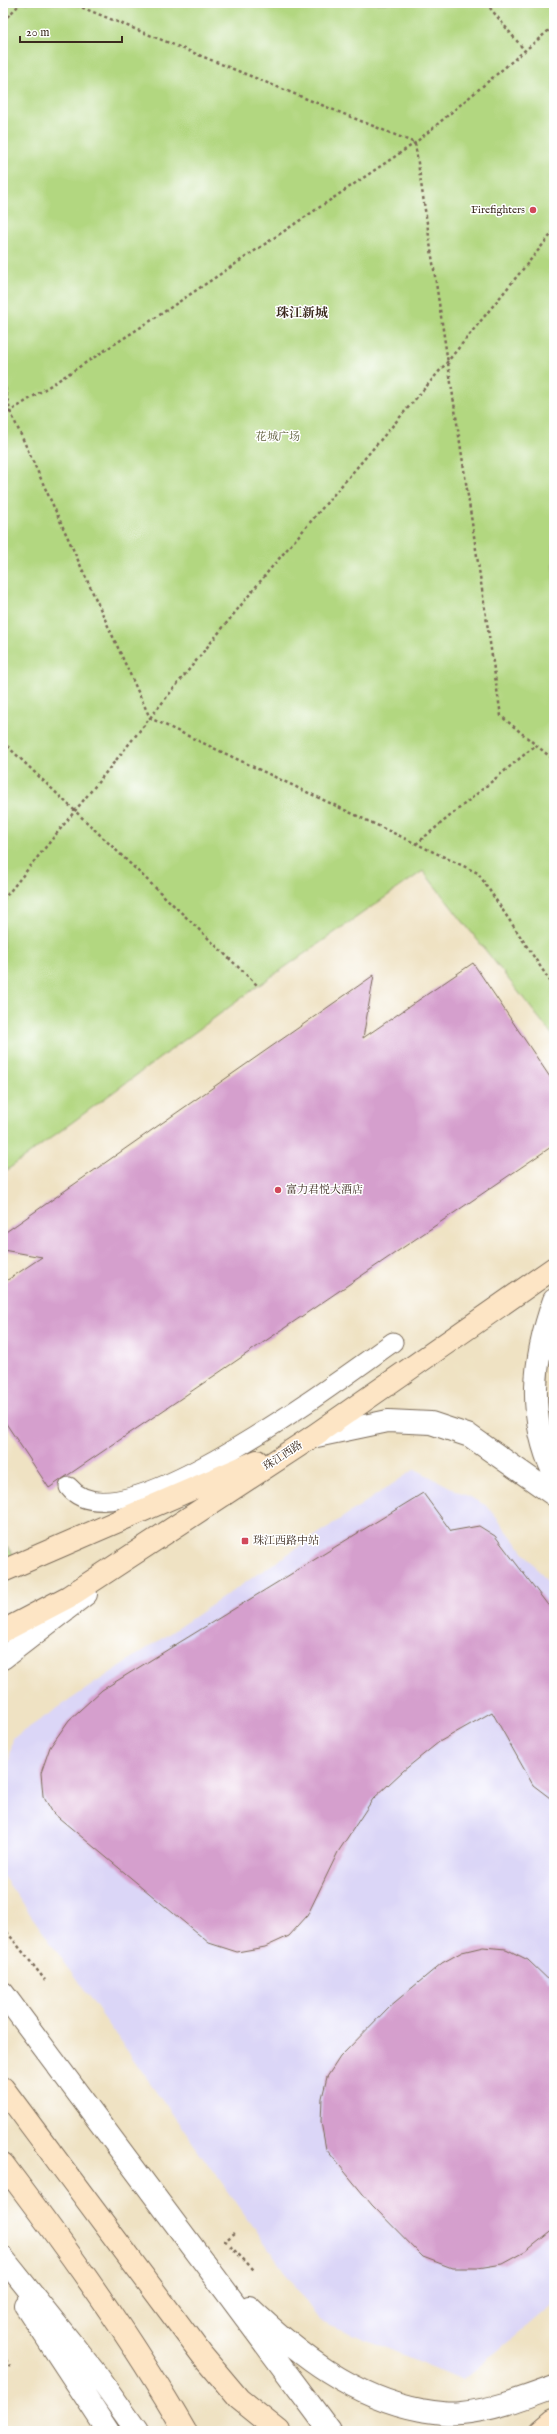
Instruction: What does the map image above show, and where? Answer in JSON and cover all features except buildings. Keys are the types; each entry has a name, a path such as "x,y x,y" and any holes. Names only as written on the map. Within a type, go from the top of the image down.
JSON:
{"main road":[{"name":"珠江西路","path":"3,1631 68,1597 312,1437 554,1268"},
{"path":"3,1571 312,1437"},
{"path":"3,2088 202,2355 239,2399 279,2431"},
{"path":"3,2164 113,2314 148,2367 185,2431"},
{"path":"541,2431 554,2420"}],"street":[{"path":"554,1300 540,1346 536,1383 537,1419 546,1456 554,1474"},
{"path":"312,1437 388,1421 431,1423 470,1436 554,1495"},
{"path":"3,1658 166,1532"},
{"path":"3,1993 330,2431"},
{"path":"3,2258 97,2375 137,2431"},
{"path":"202,2260 262,2320 304,2355 337,2378 378,2398 403,2406 459,2414 495,2407 554,2387"},
{"path":"3,2273 108,2431"}],"lane":[{"path":"69,1487 74,1492 98,1501 138,1496 178,1479 228,1454 266,1430 393,1342"}],"path":[{"path":"3,21 21,3"},
{"path":"71,3 415,143"},
{"path":"486,3 525,51"},
{"path":"3,416 155,318 415,143 554,26"},
{"path":"415,143 501,716 554,760"},
{"path":"3,900 271,568 448,360 554,231"},
{"path":"3,376 10,411 150,718 478,873 554,987"},
{"path":"3,742 258,986"},
{"path":"416,844 536,745"},
{"path":"3,1926 45,1980"},
{"path":"236,2232 226,2241 255,2271"},
{"path":"3,2354 11,2369"}],"shaded area":[{"path":"415,1469 487,1506 554,1590 554,2303 463,2380 319,2320 3,1876 3,1795 13,1738"}],"green space":[{"name":"花城广场","path":"3,3 554,3 554,1037 423,871 258,986 3,1173"},
{"path":"3,1543 16,1557 3,1563"}],"place":[{"name":"Firefighters","path":"533,210"},
{"name":"富力君悦大酒店","path":"278,1190"},
{"name":"珠江西路中站","path":"245,1541"}],"district":[{"name":"珠江新城","path":"302,313"}]}
